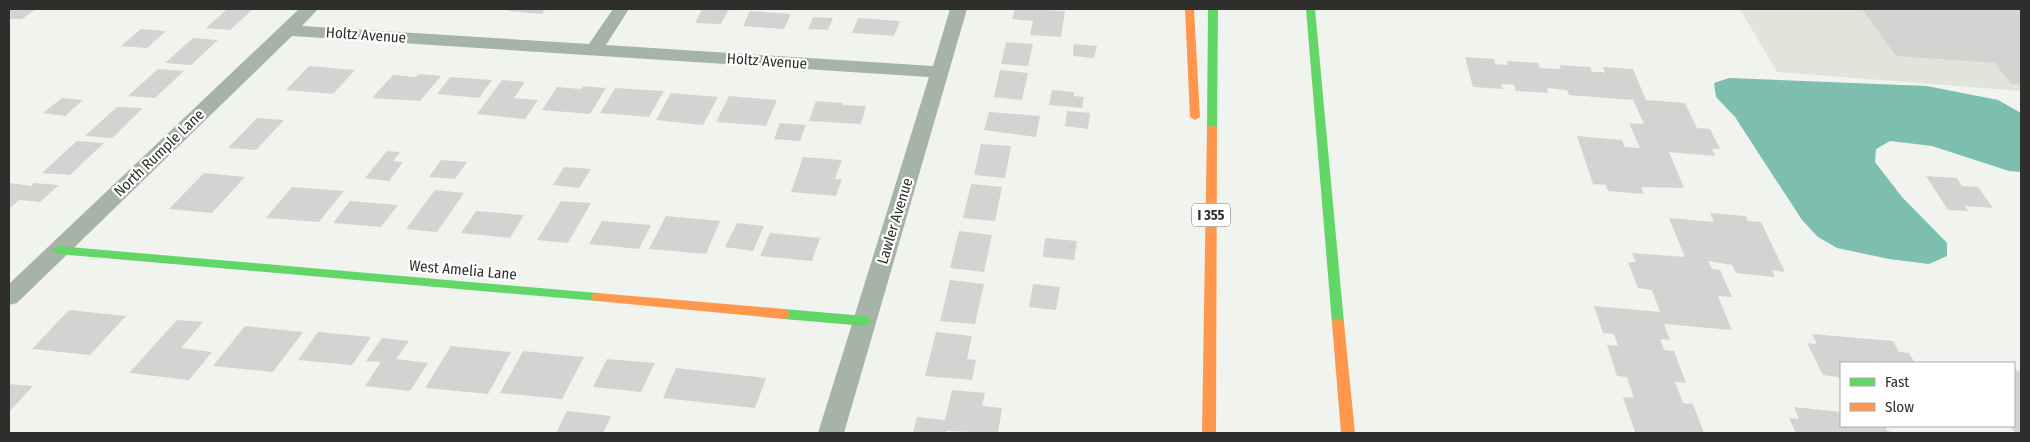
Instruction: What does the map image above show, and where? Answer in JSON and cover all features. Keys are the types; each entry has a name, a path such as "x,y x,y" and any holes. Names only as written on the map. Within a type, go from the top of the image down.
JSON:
{"main road":[{"path":"1189,9 1195,125"},
{"name":"I 355","path":"1209,428 1212,9"},
{"path":"1310,9 1348,433"},
{"name":"West Amelia Lane","path":"58,250 865,321"},
{"path":"1198,323 1209,428"}],"street":[{"name":"North Rumple Lane","path":"9,297 309,9"},
{"path":"594,50 621,9"},
{"name":"Lawler Avenue","path":"831,433 959,9"},
{"name":"Holtz Avenue","path":"287,30 939,72"}],"shaded area":[{"path":"1740,9 2021,9 2021,91 1777,72"},
{"path":"1729,78 1927,86 1998,100 2021,113 2021,172 2009,171 1932,146 1890,141 1876,149 1875,162 1902,197 1947,243 1947,256 1929,264 1889,259 1837,248 1818,237 1802,220 1735,117 1716,97 1714,83"}],"building":[{"path":"9,9 36,9 22,19 9,19"},
{"path":"227,9 253,9 230,30 206,28"},
{"path":"509,9 545,9 542,14 507,11"},
{"path":"702,9 729,9 721,24 695,23"},
{"path":"1015,9 1065,11 1061,37 1030,35 1033,21 1012,19"},
{"path":"1862,9 2021,9 2021,85 2011,84 1995,63 1896,56"},
{"path":"750,11 791,14 784,29 743,26"},
{"path":"813,17 833,18 828,30 808,29"},
{"path":"858,18 900,21 894,36 852,33"},
{"path":"141,29 166,31 147,48 121,46"},
{"path":"193,38 218,40 191,65 165,63"},
{"path":"1006,42 1033,44 1028,66 1001,64"},
{"path":"1074,44 1097,46 1094,58 1073,56"},
{"path":"1465,57 1494,59 1495,64 1508,65 1507,61 1538,63 1540,68 1561,69 1559,65 1590,67 1592,72 1605,73 1603,67 1633,69 1646,100 1685,103 1697,128 1710,129 1720,149 1712,149 1715,156 1669,152 1684,188 1641,187 1644,194 1608,191 1606,185 1593,184 1577,136 1622,140 1625,147 1640,148 1629,123 1644,124 1633,100 1569,95 1567,90 1547,88 1548,93 1516,91 1514,85 1501,84 1503,89 1473,87"},
{"path":"309,66 355,70 333,94 286,90"},
{"path":"158,69 184,71 155,98 128,96"},
{"path":"1000,70 1028,73 1022,100 994,97"},
{"path":"419,74 441,76 420,101 372,98 393,75 416,77"},
{"path":"450,77 492,80 479,98 437,94"},
{"path":"502,80 525,82 514,98 538,100 525,119 477,114"},
{"path":"583,86 606,88 590,114 542,110 557,87 581,89"},
{"path":"615,88 664,91 649,117 600,113"},
{"path":"1052,90 1074,92 1074,96 1084,97 1082,108 1049,105"},
{"path":"671,93 718,97 703,125 656,120"},
{"path":"729,96 777,100 766,126 716,122"},
{"path":"62,98 83,100 65,116 43,113"},
{"path":"816,101 866,106 861,124 809,121"},
{"path":"117,107 143,108 112,138 85,136"},
{"path":"1067,111 1090,113 1088,129 1065,126"},
{"path":"989,112 1040,116 1036,137 984,130"},
{"path":"257,118 284,120 256,150 228,148"},
{"path":"780,123 806,125 800,141 774,139"},
{"path":"77,141 104,143 70,175 42,173"},
{"path":"981,144 1011,146 1005,178 974,175"},
{"path":"387,151 400,152 393,161 403,162 389,181 365,178"},
{"path":"803,157 842,160 835,179 842,179 836,196 791,192"},
{"path":"441,160 467,162 455,179 429,177"},
{"path":"564,167 591,169 579,188 553,185"},
{"path":"204,173 245,177 212,213 169,209"},
{"path":"1926,176 1957,178 1962,186 1978,187 1993,208 1965,206 1968,211 1948,210"},
{"path":"9,183 31,186 34,183 59,185 40,202 19,200 9,209"},
{"path":"971,184 1002,187 995,221 963,218"},
{"path":"292,187 344,191 319,222 266,218"},
{"path":"435,190 464,193 437,232 406,229"},
{"path":"350,201 398,205 381,227 333,223"},
{"path":"561,201 591,203 568,243 537,240"},
{"path":"476,211 524,215 510,238 461,233"},
{"path":"1710,213 1746,216 1748,221 1761,222 1785,272 1772,270 1775,277 1736,273 1732,265 1708,261 1712,269 1720,270 1732,297 1718,296 1732,330 1664,324 1670,340 1660,339 1664,350 1674,351 1686,383 1675,382 1683,403 1693,404 1704,433 1635,432 1623,397 1634,398 1627,377 1617,376 1607,345 1618,346 1614,334 1603,333 1594,306 1660,312 1652,290 1638,288 1628,262 1636,262 1632,253 1685,257 1669,218 1714,222"},
{"path":"666,216 720,221 706,254 649,249"},
{"path":"602,221 651,225 639,249 589,244"},
{"path":"737,223 764,226 753,251 725,247"},
{"path":"959,231 992,235 984,272 950,268"},
{"path":"770,233 820,238 812,261 760,256"},
{"path":"1045,238 1077,241 1074,260 1043,257"},
{"path":"950,280 984,284 975,324 940,321"},
{"path":"1033,284 1060,287 1056,310 1029,307"},
{"path":"69,310 126,316 90,355 32,349"},
{"path":"177,320 203,322 181,348 212,352 189,380 129,373"},
{"path":"245,326 303,332 273,372 213,366"},
{"path":"318,332 371,337 352,365 298,360"},
{"path":"936,332 972,336 967,359 976,360 972,380 925,376"},
{"path":"1812,334 1893,341 1899,352 1909,353 1914,362 1840,362 1840,380 1838,377 1823,375 1807,343 1817,344"},
{"path":"382,338 409,341 396,359 428,363 410,391 365,386 381,362 366,361"},
{"path":"451,346 511,352 488,394 425,388"},
{"path":"523,351 584,357 562,399 500,393"},
{"path":"607,359 655,363 641,392 593,387"},
{"path":"676,368 766,378 755,408 663,398"},
{"path":"2015,370 2021,371 2021,433 2015,433 2012,427 2015,427"},
{"path":"9,384 33,386 9,412"},
{"path":"952,390 985,393 982,406 1002,408 998,433 946,431 946,433 913,433 917,417 945,420"},
{"path":"1794,407 1840,412 1840,427 1885,427 1887,431 1897,433 1796,433 1789,418 1799,419"},
{"path":"567,411 611,416 603,433 556,433"}],"traffic: fast":[{"path":"1212,128 1213,9"},
{"path":"1310,9 1338,323"},
{"path":"58,250 597,297"},
{"path":"784,314 865,321"}],"traffic: slow":[{"path":"1189,9 1195,117"},
{"path":"1209,433 1212,128"},
{"path":"597,297 784,314"},
{"path":"1338,323 1348,433"}]}
